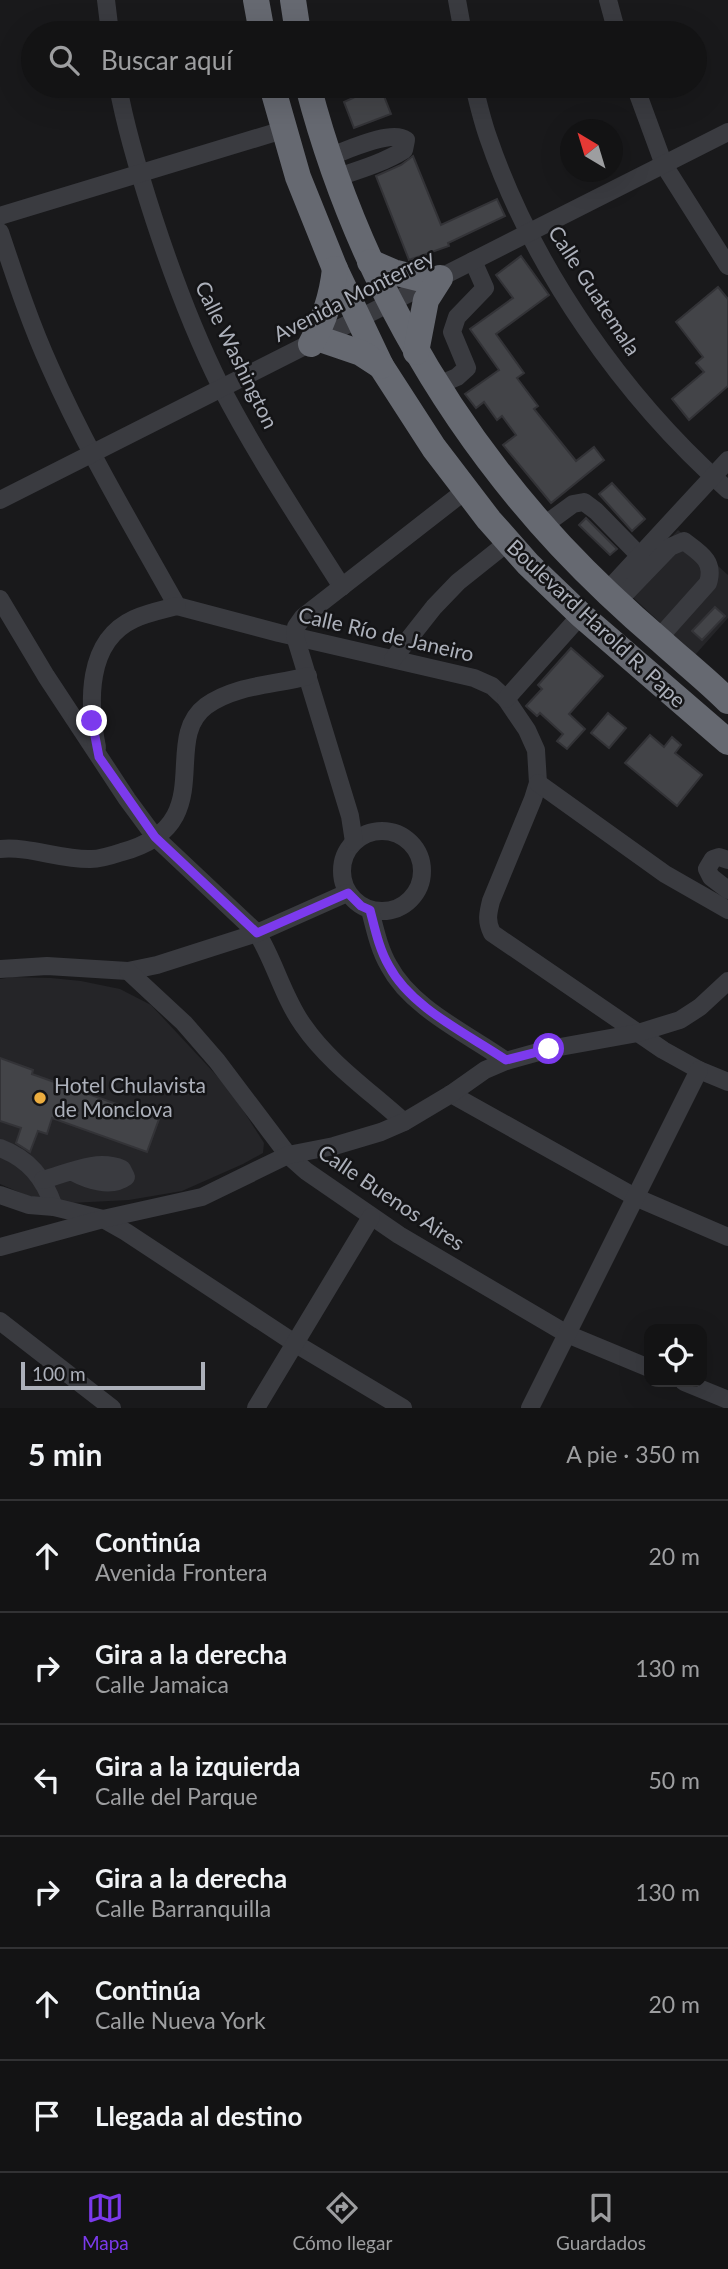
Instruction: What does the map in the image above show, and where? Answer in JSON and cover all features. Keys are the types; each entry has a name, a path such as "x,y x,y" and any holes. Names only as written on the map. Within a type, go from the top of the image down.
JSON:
{"highway":[{"path":"256,0 260,21"},
{"path":"293,0 296,21"},
{"name":"Boulevard Harold R. Pape","path":"275,98 298,177 335,269 381,366 434,448 507,542 581,615 728,742"},
{"name":"Boulevard Harold R. Pape","path":"312,98 332,168 370,262 436,386 543,526 612,596 726,699"},
{"path":"370,262 393,272 437,280 426,300 416,352"},
{"path":"335,269 330,303 316,342 361,353 381,366"}],"street":[{"path":"106,0 109,21"},
{"path":"457,0 461,21"},
{"path":"608,0 614,21"},
{"name":"Calle Washington","path":"121,98 140,174 194,330 222,388 281,491 342,587"},
{"name":"Calle Guatemala","path":"477,98 487,136 529,233 576,313 632,387 681,445 728,490"},
{"path":"639,98 664,165 728,266"},
{"path":"0,216 283,130"},
{"name":"Avenida Monterrey","path":"0,500 728,132"},
{"path":"0,232 50,367 92,454 177,606 133,619 117,629 104,646 96,665 92,694 92,721 99,757"},
{"path":"436,386 457,377 467,368 452,332 457,317 485,288 474,261"},
{"path":"612,596 640,556 728,460"},
{"path":"354,842 350,816 295,636 296,627 303,617 466,491"},
{"path":"543,526 573,504 584,502 640,556"},
{"path":"612,596 670,547 684,541 700,552 710,566 708,583 658,639"},
{"path":"393,659 458,582 507,542"},
{"path":"0,599 46,676 155,837 257,933 269,952 302,1024 342,1067 404,1122"},
{"name":"Calle Río de Janeiro","path":"177,606 474,677 492,686 506,699 527,730 536,750 538,783 487,914 492,933 638,1034 681,1061 728,1082"},
{"path":"506,699 581,615"},
{"path":"0,849 91,859 125,851 155,837 178,813 184,791 188,736 193,721 203,708 223,695 308,676"},
{"path":"695,715 728,751"},
{"path":"538,783 665,874 728,910"},
{"path":"390,831 412,844 419,855 421,881 416,893 407,903 383,912 370,910 361,906 348,893 342,880 341,866 345,853 354,842 364,834 390,831"},
{"path":"728,860 719,857 713,859 707,869 711,877 728,890"},
{"path":"0,969 47,966 128,971 178,960 257,933 348,893"},
{"path":"370,910 379,944 390,968 403,985 419,1002 506,1060"},
{"name":"Calle Buenos Aires","path":"128,971 184,1023 288,1156 371,1217 567,1334 644,1366"},
{"path":"0,1247 103,1219 202,1197 288,1156 381,1132 404,1122 485,1070 506,1060 549,1049 638,1034 680,1020 700,1007 728,981"},
{"path":"530,1408 699,1070"},
{"path":"451,1094 635,1197 728,1237"},
{"path":"0,1148 19,1156 37,1172 48,1189 54,1208"},
{"path":"43,1180 72,1172"},
{"path":"0,1195 29,1205 103,1219 296,1344 403,1408"},
{"path":"256,1408 371,1217"},
{"path":"0,1321 109,1407"},
{"path":"696,1387 728,1400"}],"shaded area":[{"path":"678,530 728,575 728,618 695,655 624,589"},
{"path":"12,977 81,981 120,989 151,1005 231,1091 264,1143 263,1153 182,1191 129,1200 70,1203 28,1196 0,1184 0,979"}],"building":[{"path":"353,98 385,98 391,114 354,128 344,102"},
{"path":"413,156 441,225 497,199 505,216 448,243 449,246 409,260 376,176 401,165"},
{"path":"521,256 549,295 496,334 524,373 517,378 538,406 534,409 576,461 594,447 604,460 551,503 503,445 516,435 502,416 497,420 484,402 476,408 465,394 499,370 470,329 513,298 496,275"},
{"path":"718,287 728,299 728,386 689,420 672,399 704,372 696,363 703,357 676,322"},
{"path":"612,483 645,519 632,531 599,494"},
{"path":"586,518 617,549 610,555 579,525"},
{"path":"715,607 725,616 702,640 692,631"},
{"path":"571,648 603,676 569,714 585,729 567,749 557,741 563,734 540,713 537,716 526,706 542,689 538,685"},
{"path":"608,713 626,728 609,748 591,733"},
{"path":"650,735 664,747 672,737 681,745 675,753 702,775 677,806 625,763"},
{"path":"0,1058 33,1070 32,1074 159,1119 147,1152 52,1118 47,1134 38,1131 30,1152 16,1143 21,1128 0,1121"}],"place":[{"name":"Hotel Chulavista de Monclova","path":"40,1098"}],"route":[{"path":"92,721 99,757 155,837 257,933 348,893 354,901 370,910 379,944 390,968 419,1002 506,1060 549,1049"}]}
